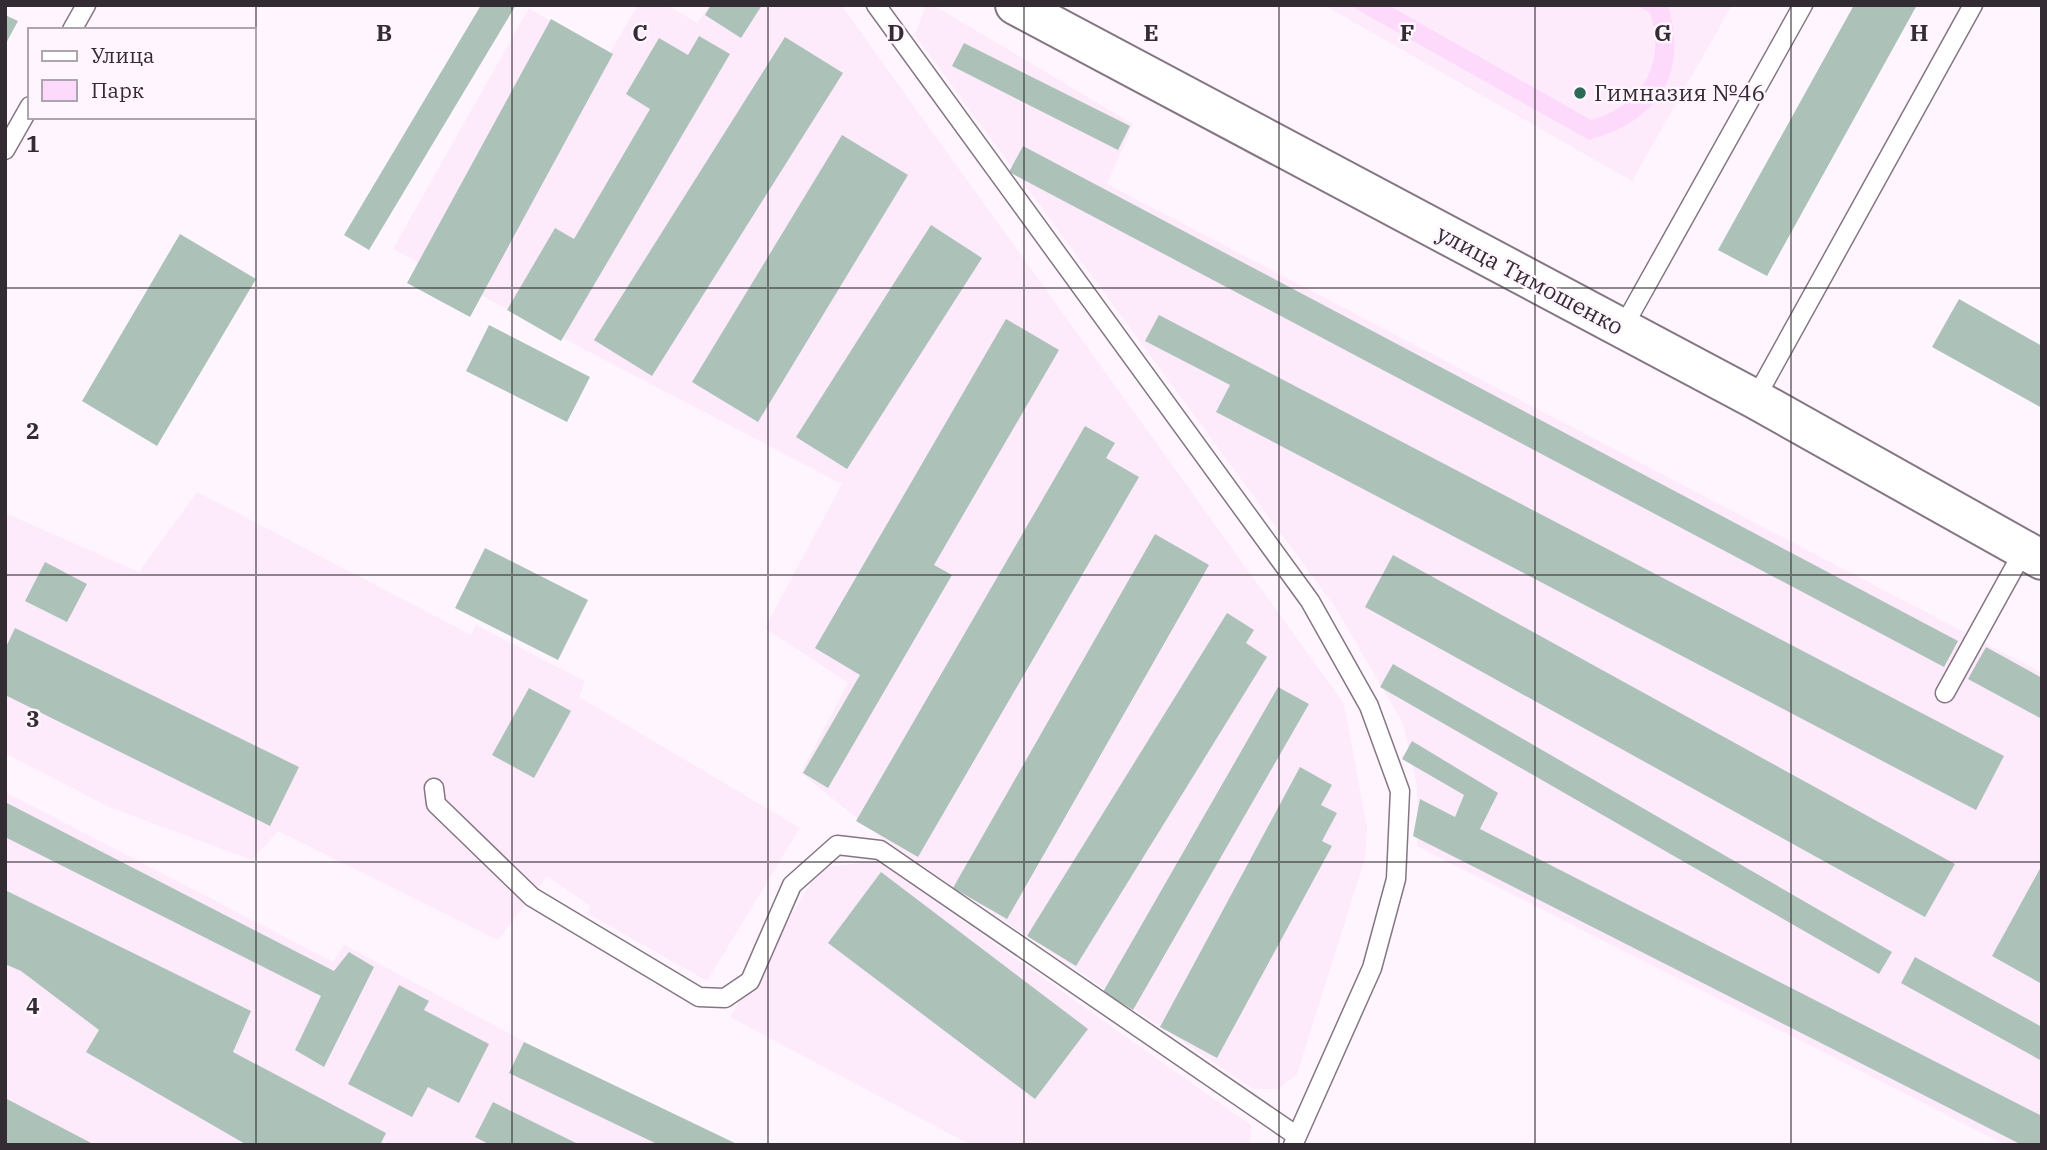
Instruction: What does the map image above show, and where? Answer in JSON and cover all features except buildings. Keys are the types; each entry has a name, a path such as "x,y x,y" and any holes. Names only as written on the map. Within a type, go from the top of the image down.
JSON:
{"street":[{"name":"улица Тимошенко","path":"1015,5 1755,399 2033,555"}],"lane":[{"path":"73,28 86,5"},
{"path":"434,788 436,804 532,897 699,997 725,998 750,981 792,885 836,845 880,850 1295,1140 1372,968 1396,879 1400,791 1369,706 1310,601 876,5"},
{"path":"1622,329 1803,5"},
{"path":"1755,399 1973,5"},
{"path":"5,150 28,110"},
{"path":"1945,693 2033,555"}],"shaded area":[{"path":"638,5 667,5 697,23 710,5 841,5 1344,704 1367,827 1365,858 1297,1074 1278,1089 1253,1089 879,836 801,773 848,683 765,628 842,484 393,249 529,8 608,56"},
{"path":"926,5 933,5 1133,124 1107,184 2042,673 2042,1145 2006,1145 1417,846 1417,785 1403,723 1335,607 915,35"},
{"name":"Гимназия №46","path":"1324,5 1732,5 1632,181"},
{"path":"197,492 471,635 476,625 585,681 579,697 800,828 707,981 587,913 591,906 547,876 498,940 278,831 252,860 109,807 5,753 5,513 139,572"},
{"path":"5,792 333,962 344,945 717,1145 5,1145"},
{"path":"877,861 1251,1125 1250,1145 971,1145 730,1017 820,868"}],"green space":[{"path":"1349,5 1388,5 1591,120 1609,113 1637,93 1652,65 1655,49 1650,13 1636,5 1668,5 1674,53 1670,74 1662,92 1649,108 1613,132 1589,140"}],"place":[{"name":"Гимназия №46","path":"1580,93"}]}
